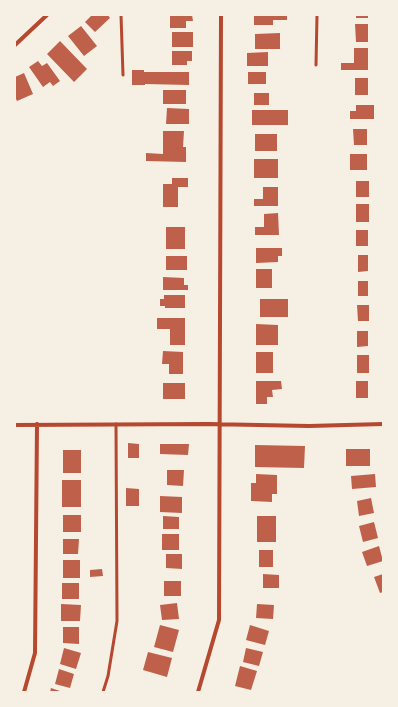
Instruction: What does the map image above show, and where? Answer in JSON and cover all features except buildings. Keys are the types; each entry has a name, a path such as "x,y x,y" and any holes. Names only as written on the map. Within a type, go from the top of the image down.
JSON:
{"street":[{"path":"15,44 47,15"},
{"path":"198,692 219,620 222,15"},
{"path":"15,424 219,424 310,426 383,424"},
{"path":"24,692 35,653 37,424"}],"lane":[{"path":"121,15 123,75"},
{"path":"316,65 317,15"},
{"path":"103,692 108,676 117,621 116,424"}]}
